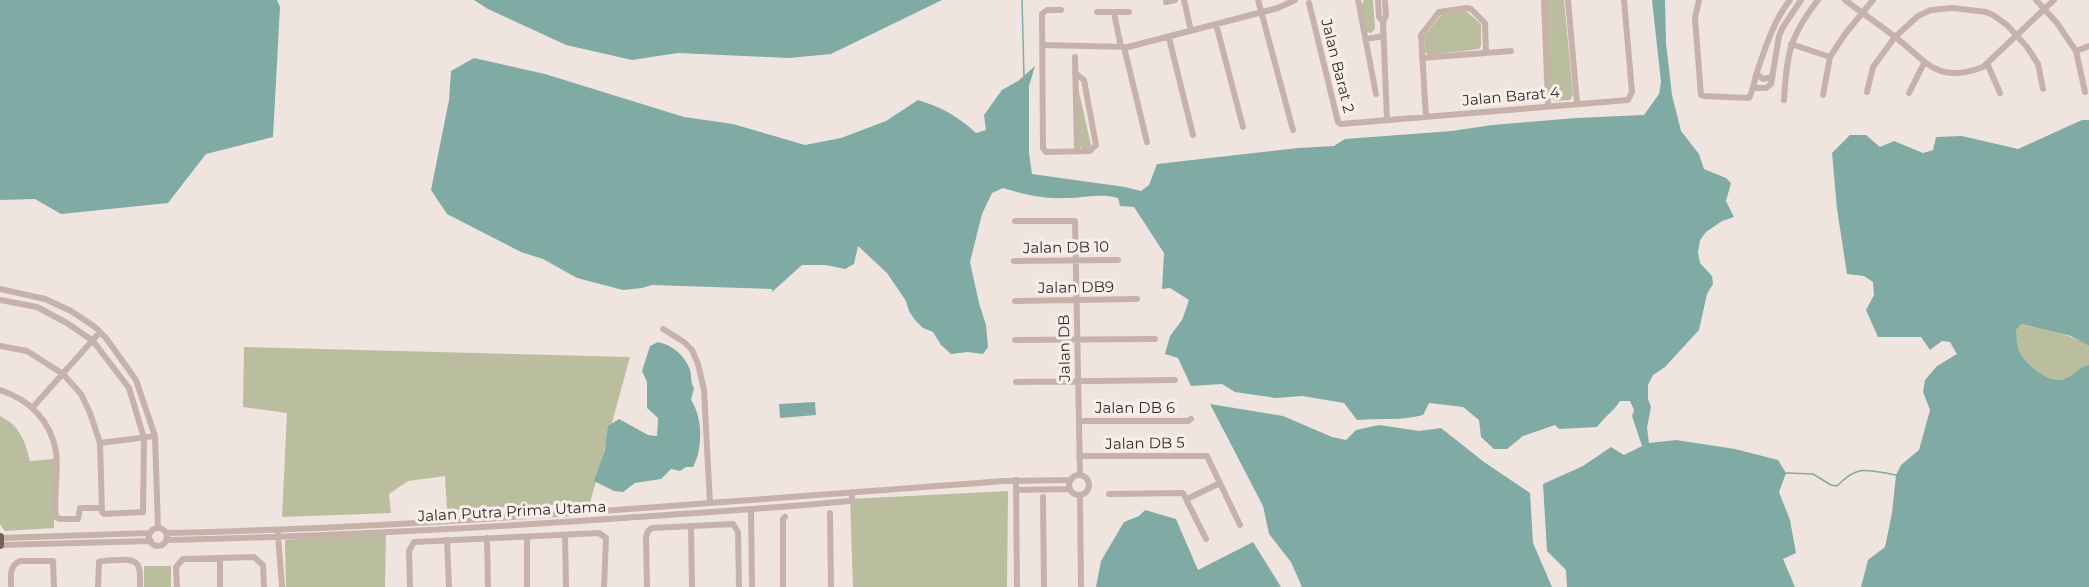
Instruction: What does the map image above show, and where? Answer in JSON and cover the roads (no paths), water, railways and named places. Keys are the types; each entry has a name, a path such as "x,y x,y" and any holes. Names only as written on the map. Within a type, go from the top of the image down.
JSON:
{"main road":[{"path":"0,537 0,545"}],"street":[{"path":"1166,2 1175,0"},
{"path":"1184,0 1191,31"},
{"path":"1258,0 1293,130"},
{"path":"1042,45 1122,47 1169,38 1287,5 1295,0"},
{"path":"1358,0 1376,94"},
{"path":"1378,0 1379,17 1383,22"},
{"path":"1385,0 1386,15 1383,22 1387,120"},
{"path":"1544,0 1548,105"},
{"path":"1568,0 1577,103"},
{"name":"Jalan Barat 4","path":"1387,120 1548,105 1625,101 1632,92 1624,0"},
{"path":"1699,0 1695,18 1701,95 1749,98 1778,15 1790,0"},
{"path":"1754,88 1766,88 1771,84 1779,36 1801,0"},
{"path":"1784,100 1787,61 1791,44 1818,0"},
{"path":"1845,0 1895,37 1924,63 1948,73 1968,72 1987,63 2054,0"},
{"path":"1823,95 1830,57 1873,0"},
{"path":"2036,0 2045,8 2076,51 2085,92"},
{"name":"Jalan Barat 2","path":"1309,3 1338,122 1341,124 1387,120"},
{"path":"1867,92 1873,67 1895,37 1918,16 1931,10 1953,8 1976,10 1993,15 2016,35 2038,64 2043,89"},
{"path":"1426,117 1422,32 1442,10 1471,9 1484,20 1486,51"},
{"path":"1061,10 1043,11 1042,14 1044,150 1046,152 1091,150 1096,143 1084,80 1075,73"},
{"path":"1097,12 1129,12"},
{"path":"1114,13 1147,142"},
{"path":"1216,24 1243,127"},
{"path":"1366,39 1384,36"},
{"path":"1169,38 1193,135"},
{"path":"1791,44 1830,57"},
{"path":"2076,51 2089,46"},
{"path":"1422,58 1486,51 1511,51"},
{"path":"1075,57 1077,151"},
{"path":"1909,93 1924,63"},
{"path":"1987,63 2000,93"},
{"path":"1757,74 1763,79 1772,77"},
{"name":"Jalan DB","path":"1015,221 1074,220 1080,476"},
{"name":"Jalan DB 10","path":"1014,261 1118,260"},
{"path":"0,288 45,299 70,311 100,332 136,380 155,436 158,528 166,537 160,545 155,545 151,541 150,533"},
{"path":"0,300 37,307 67,322 93,341 129,388 144,438 144,510 141,513 104,514 101,508 100,443 81,394 63,374 27,351 0,346"},
{"name":"Jalan DB9","path":"1015,301 1137,300"},
{"path":"663,329 692,350 698,364 704,390 710,504"},
{"path":"33,407 100,332"},
{"path":"1015,340 1155,339"},
{"path":"1016,382 1175,380"},
{"path":"0,390 13,394 33,407 48,429 56,452 56,517 60,519 79,518 80,508 101,508"},
{"name":"Jalan DB 6","path":"1079,421 1191,419"},
{"path":"100,443 155,436"},
{"name":"Jalan DB 5","path":"1079,456 1207,456 1239,525"},
{"path":"1017,587 1016,480 1071,480 1080,476 1086,478 1089,487 1086,493 1074,494 1070,489 1071,480"},
{"name":"Jalan Putra Prima Utama","path":"278,534 1016,480"},
{"path":"1187,499 1220,483"},
{"path":"1016,490 1070,489"},
{"name":"Jalan Putra Prima Utama","path":"166,537 527,525 849,501 852,499 852,492"},
{"path":"1109,494 1183,494 1206,539"},
{"path":"1080,495 1081,587"},
{"path":"1043,497 1044,587"},
{"path":"751,509 752,587"},
{"path":"830,513 831,587"},
{"path":"783,587 785,516"},
{"path":"526,517 527,587"},
{"path":"647,587 648,531 652,528 733,524 738,532 739,587"},
{"path":"691,526 692,587"},
{"path":"0,537 150,533 158,528"},
{"path":"410,587 409,550 414,542 600,533 606,538 604,587"},
{"path":"278,534 282,587"},
{"path":"565,535 566,587"},
{"path":"487,538 488,587"},
{"path":"447,540 449,587"},
{"path":"0,545 151,541"},
{"path":"177,587 176,567 183,559 254,557 264,565 264,587"},
{"path":"220,558 220,587"},
{"path":"98,587 98,564 102,561 129,559 135,561 140,570 140,587"},
{"path":"11,587 11,571 15,563 20,561 53,561 54,587"}],"water":[{"path":"0,0 277,0 280,7 273,137 206,154 168,203 61,214 35,199 0,200"},
{"path":"474,0 942,0 831,54 789,58 678,53 632,60 566,45 488,9"},
{"path":"1652,0 1665,0 1666,43 1672,95 1681,131 1699,154 1704,169 1726,178 1731,183 1726,201 1734,217 1722,221 1706,232 1700,240 1698,253 1700,263 1712,276 1713,284 1707,294 1699,330 1665,367 1653,375 1648,385 1648,399 1651,407 1647,428 1649,443 1676,440 1735,449 1778,460 1786,473 1779,492 1790,520 1796,553 1783,559 1795,587 1567,587 1566,570 1547,551 1543,484 1583,466 1611,447 1624,455 1642,446 1632,416 1634,410 1630,401 1620,401 1597,427 1559,429 1555,425 1523,436 1507,449 1494,449 1481,437 1479,420 1463,407 1429,403 1423,415 1415,417 1357,420 1344,403 1302,396 1276,398 1235,392 1222,384 1191,386 1178,358 1165,354 1170,336 1182,320 1189,300 1170,288 1162,289 1164,253 1134,207 1120,206 1118,198 1099,196 1050,198 1027,195 1003,188 992,193 982,214 970,262 986,325 988,347 983,354 968,352 951,354 941,345 933,332 923,328 915,320 906,301 887,273 858,246 854,264 845,269 826,265 802,265 772,292 772,289 652,285 623,290 577,278 543,259 521,252 447,214 431,190 449,100 451,71 474,58 545,74 684,117 733,124 805,145 841,138 886,121 918,100 949,113 976,133 986,130 984,115 1002,90 1018,81 1035,66 1029,86 1029,153 1032,174 1141,191 1149,185 1157,164 1334,146 1345,139 1576,118 1644,115 1659,94 1661,82"},
{"path":"2082,120 2089,120 2089,346 2071,336 2021,324 2016,330 2021,354 2028,363 2046,377 2064,379 2089,365 2089,587 1861,587 1868,560 1885,547 1896,475 1901,465 1919,450 1930,410 1923,392 1925,380 1937,366 1957,354 1950,342 1942,341 1930,350 1921,337 1878,337 1866,310 1874,295 1873,282 1864,276 1847,274 1837,209 1832,153 1850,135 1866,135 1880,147 1894,141 1923,153 1933,150 1936,137 1962,136 2018,149"},
{"path":"658,342 677,352 685,360 690,370 694,388 691,400 700,424 699,451 693,467 686,467 680,471 671,469 661,479 635,483 623,492 614,491 594,481 605,450 608,426 619,419 648,435 657,436 658,418 647,408 647,382 642,371 650,346"},
{"path":"815,402 816,415 780,418 779,404"},
{"path":"1210,404 1283,416 1332,437 1346,440 1356,430 1379,425 1419,431 1441,428 1484,462 1530,493 1533,543 1552,587 1302,587 1291,562 1269,534 1263,506"},
{"path":"1145,510 1176,519 1198,570 1253,542 1281,587 1096,587 1101,561 1124,522 1139,516"}],"waterway":[{"path":"1022,0 1024,76"},
{"path":"1786,473 1813,474 1837,486 1851,474 1864,470 1896,475"}]}
